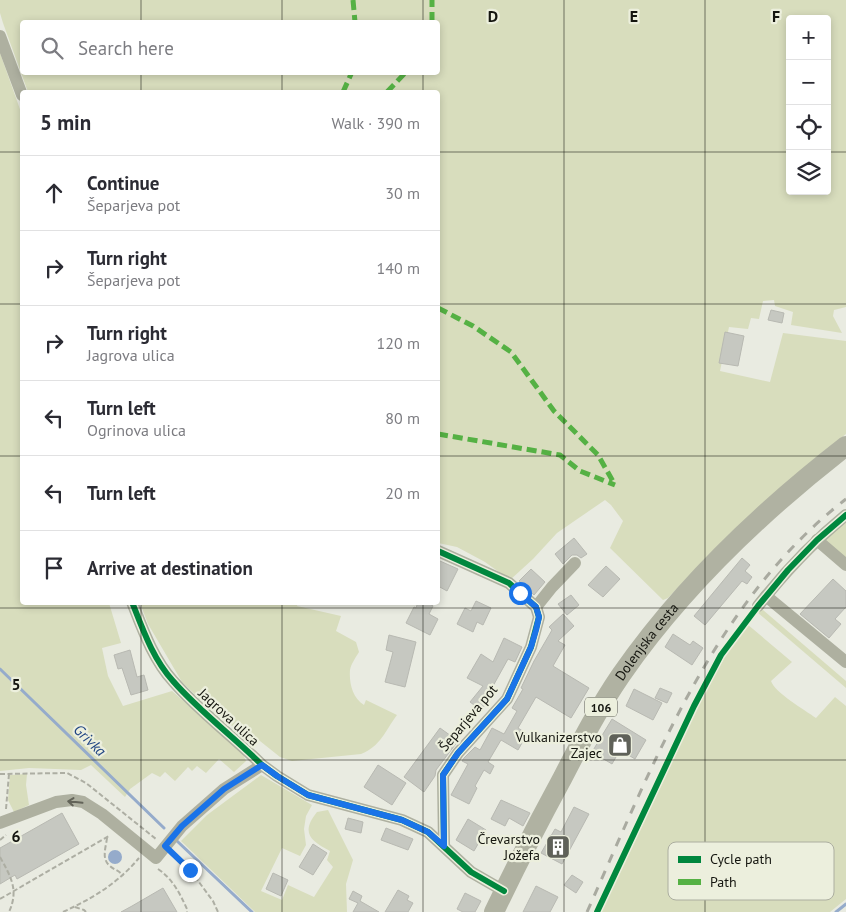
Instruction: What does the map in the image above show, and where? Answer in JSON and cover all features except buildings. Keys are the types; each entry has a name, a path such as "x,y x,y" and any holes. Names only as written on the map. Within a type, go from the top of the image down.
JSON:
{"main road":[{"name":"Dolenjska cesta","path":"494,912 534,831 591,724 621,676 657,627 690,588 732,546 773,507 846,446"}],"street":[{"path":"0,36 20,90"},
{"path":"846,515 817,540 762,601 846,662"},
{"path":"817,540 846,565"},
{"path":"440,552 509,583 536,607 552,587 575,564"},
{"name":"Jagrova ulica","path":"133,605 158,661 172,681 262,765 308,795 402,820 428,832 471,872 504,891"},
{"name":"Šeparjeva pot","path":"444,846 443,775 458,753 507,699 531,647 539,617 536,607"},
{"path":"4,821 56,802 72,800 90,806 156,858 182,826 224,789 262,765"}],"path":[{"path":"4,821 9,773"},
{"path":"0,899 107,837 118,827"},
{"path":"107,837 104,857 106,862 120,871 123,876"},
{"path":"165,846 190,870 213,900 218,912"},
{"path":"63,912 109,888 123,876 140,856"},
{"path":"0,857 12,880 14,892 9,912"},
{"path":"153,865 166,875 177,889 188,909 187,912"},
{"path":"74,907 86,912"}],"green space":[{"path":"0,0 846,0 846,307 834,310 833,316 842,333 791,325 793,312 775,306 774,300 763,301 759,319 751,318 748,329 729,327 720,371 770,382 783,333 846,341 846,434 798,472 753,512 668,598 663,600 610,548 623,521 605,500 557,533 510,580 485,562 457,547 440,543 440,90 27,90 22,75 440,75 440,20 20,20 20,70 0,13"},
{"path":"0,53 20,109 20,605 110,605 121,643 102,648 108,676 123,706 172,691 242,752 246,761 234,772 219,759 206,773 197,766 192,771 188,767 175,781 165,772 160,777 152,773 130,789 125,797 91,765 81,770 29,768 0,771"},
{"path":"846,518 846,562 824,543"},
{"path":"141,605 297,605 341,616 336,631 356,642 359,652 350,670 350,680 354,694 364,705 366,700 397,715 378,742 368,751 361,754 292,761 280,757 250,733 238,732 214,708 202,701 182,682 148,624"},
{"path":"763,610 846,681 846,688 757,612"},
{"path":"747,624 792,662 771,681 784,696 816,718 835,697 846,706 846,899 830,912 600,912 676,747 734,641"},
{"path":"27,774 26,785 29,805 14,812 8,800 10,775"},
{"path":"261,775 312,805 306,816 304,829 306,845 300,856 282,848 261,891 282,900 288,885 314,897 333,867 327,860 330,851 313,840 310,836 309,826 317,812 328,810 353,860 346,884 347,912 255,912 181,841 207,815"}],"water":[{"path":"115,850 120,852 122,857 120,862 115,864 110,862 108,857 110,852"}],"waterway":[{"name":"Grivka","path":"0,669 164,828"},
{"name":"Grivka","path":"177,841 252,912"},
{"path":"836,912 846,904"}],"railway":[{"path":"587,912 663,744 723,636 759,586 800,540 846,499"}],"marked path":[{"path":"353,0 355,20"},
{"path":"432,0 432,20"},
{"path":"344,90 351,75"},
{"path":"389,90 403,75"},
{"path":"440,309 473,326 511,352 554,411 598,455 615,485"},
{"path":"440,434 560,455 580,471 615,485"}],"cycle path":[{"path":"597,912 694,706 721,655 788,570 817,540 846,515"},
{"path":"440,552 509,583 536,607 539,617 531,647 507,699 458,753 443,775 444,846"},
{"path":"133,605 149,644 166,672 194,703 262,765 308,795 402,820 428,832 471,872 504,891"}],"place":[{"name":"Vulkanizerstvo Zajec","path":"620,745"},
{"name":"Črevarstvo Jožefa","path":"558,847"}],"route":[{"path":"190,870 165,846 182,826 224,789 262,765 308,795 402,820 428,832 444,846 443,775 458,753 507,699 531,647 539,617 536,607 520,593"}]}
